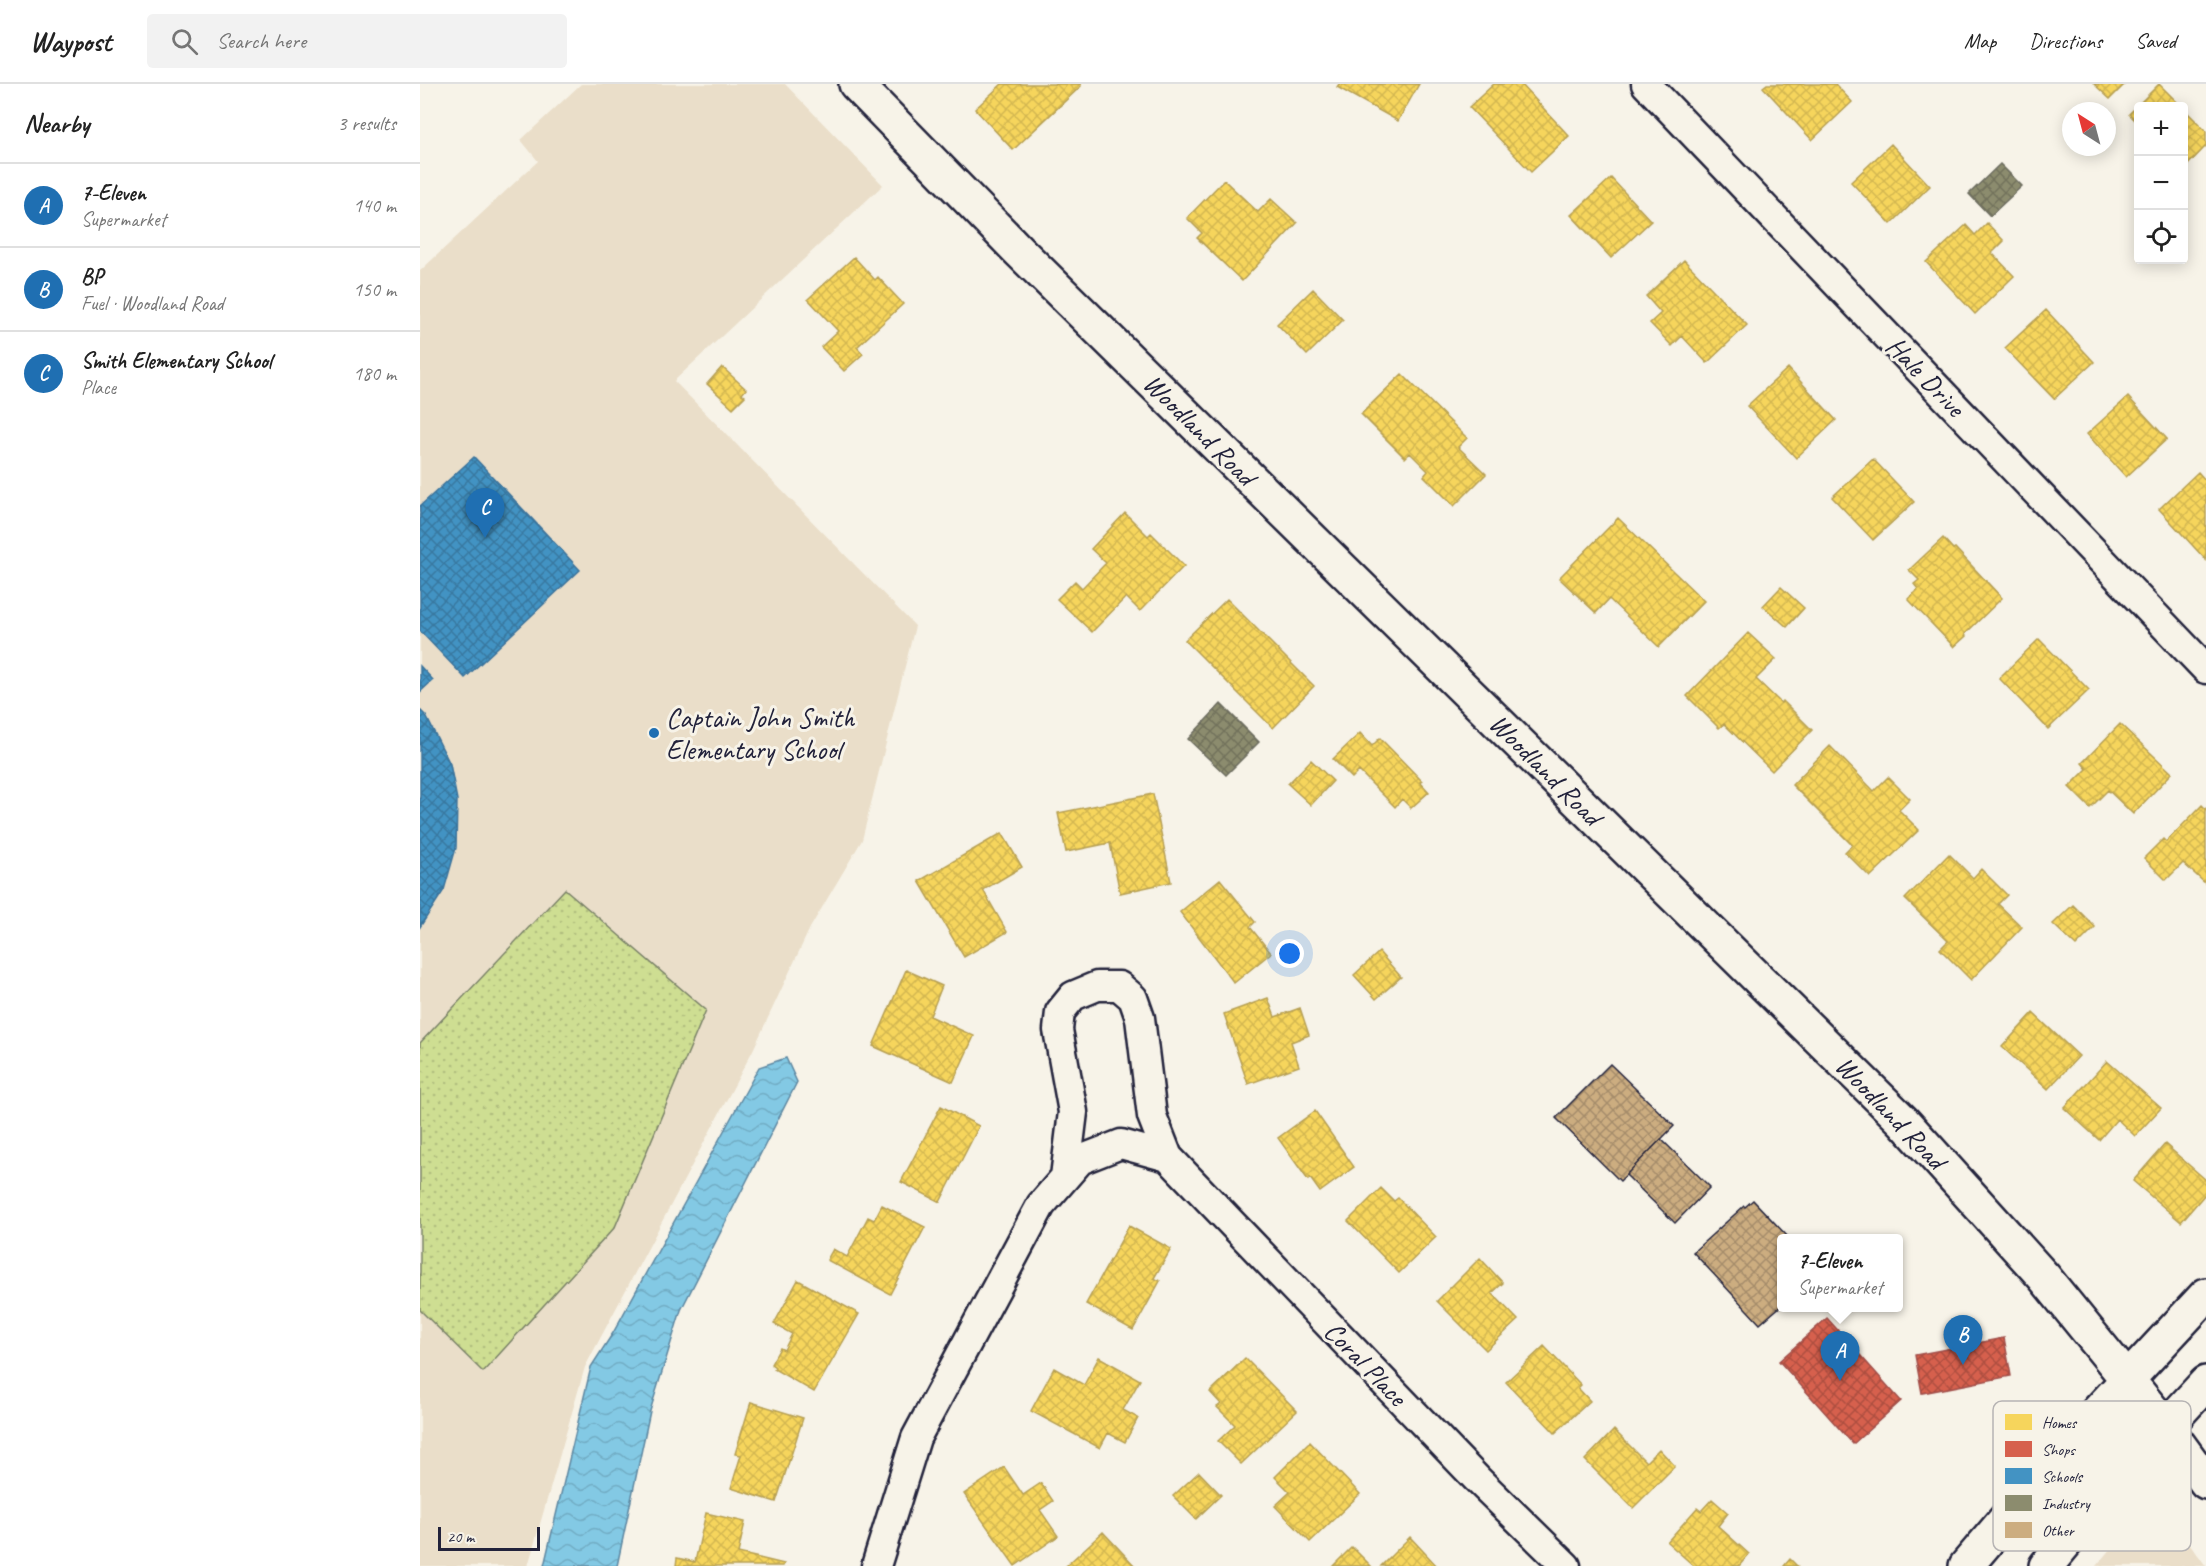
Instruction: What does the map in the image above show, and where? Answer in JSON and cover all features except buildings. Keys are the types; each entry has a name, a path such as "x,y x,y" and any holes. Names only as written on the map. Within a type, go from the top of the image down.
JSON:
{"main road":[{"name":"Woodland Road","path":"868,88 1027,259 1903,1121 2044,1277 2145,1401"},
{"path":"2108,1401 2206,1295"},
{"path":"2190,1401 2206,1383"},
{"name":"Woodland Road","path":"2191,1461 2206,1482"},
{"path":"1966,1566 1993,1534"},
{"path":"2046,1566 2059,1551"}],"street":[{"name":"Hale Drive","path":"1646,84 2206,669"},
{"name":"Coral Place","path":"1065,1177 1073,1112 1058,1030 1060,1012 1073,996 1097,986 1119,986 1133,998 1140,1018 1152,1116 1168,1157 1477,1479 1566,1566"},
{"path":"881,1563 916,1438 1041,1205 1080,1160 1121,1144 1168,1157"}],"shaded area":[{"name":"Captain John Smith Elementary School","path":"581,84 785,84 883,185 674,381 915,626 862,840 810,928 753,1050 585,1367 528,1566 420,1566 420,271 538,161 521,140"},
{"path":"2191,1545 2206,1566 2096,1566 2108,1551 2191,1551"}],"green space":[{"path":"565,889 706,1010 615,1227 483,1372 420,1310 420,1043"}],"water":[{"path":"786,1058 797,1082 681,1310 650,1411 617,1566 544,1566 591,1367 613,1333 759,1067"}],"place":[{"name":"Smith Elementary School","path":"485,538"},
{"name":"Captain John Smith Elementary School","path":"654,733"},
{"name":"BP","path":"1963,1365"},
{"name":"7-Eleven","path":"1840,1381"}]}
